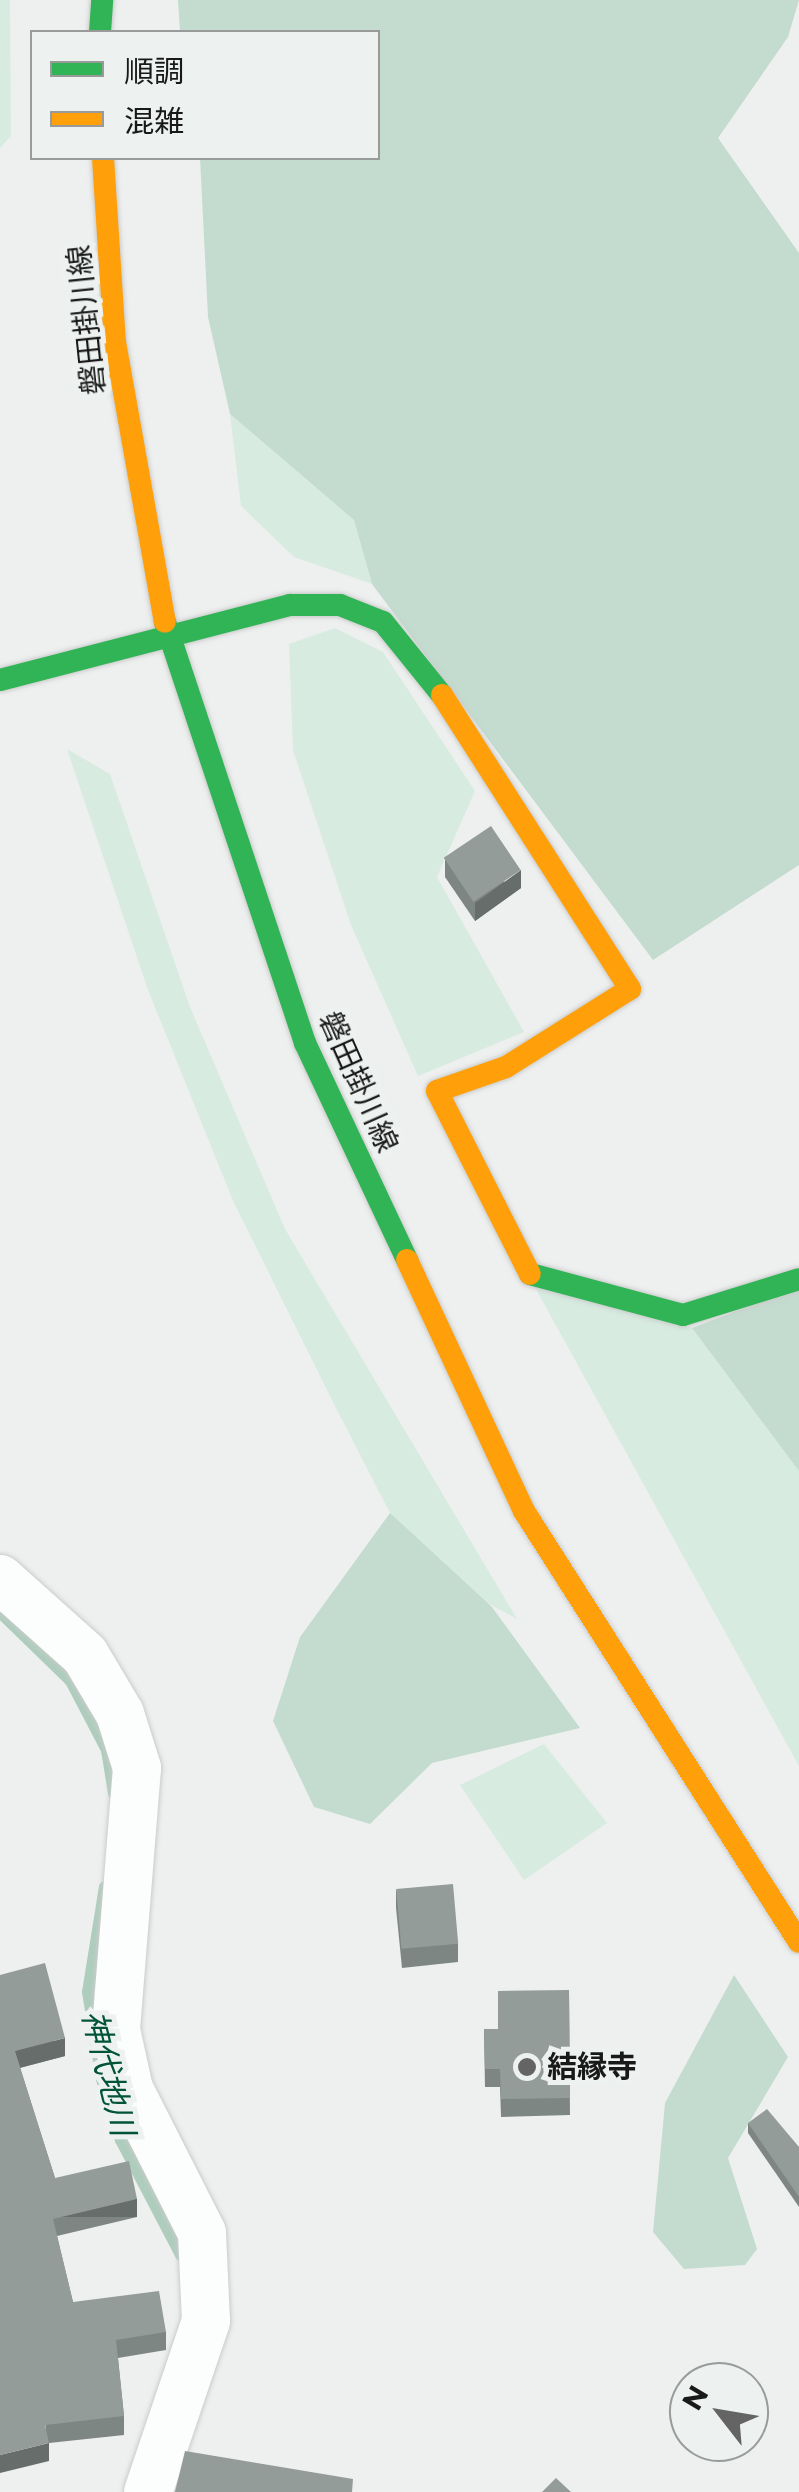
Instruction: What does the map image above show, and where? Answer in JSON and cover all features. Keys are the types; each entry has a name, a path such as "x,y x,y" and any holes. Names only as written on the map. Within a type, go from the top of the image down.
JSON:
{"main road":[{"path":"100,30 102,0"},
{"name":"磐田掛川線","path":"103,160 115,342 167,636 305,1043 524,1511 799,1942"},
{"path":"0,680 290,605 340,605 383,622 420,661 630,988 506,1067 437,1091 528,1273 683,1315 799,1280"}],"street":[{"path":"0,1579 86,1655 120,1714 136,1768 116,2030 129,2089 202,2233 206,2321 148,2492"}],"green space":[{"path":"0,0 10,0 11,136 0,148"},
{"path":"178,0 799,0 788,37 718,138 799,253 799,865 653,960 372,584 354,520 230,414 208,317 200,160 380,160 380,30 180,30"},
{"path":"230,414 354,520 372,584 294,557 241,506"},
{"path":"335,628 383,652 475,791 437,877 524,1032 418,1076 351,925 293,750 289,644"},
{"path":"67,749 110,774 190,1007 285,1229 517,1619 466,1591 390,1513 234,1203 148,990"},
{"path":"527,1273 692,1328 799,1471 799,1766"},
{"path":"799,1287 799,1471 692,1328"},
{"path":"390,1513 492,1607 580,1728 432,1763 370,1824 314,1807 273,1721 300,1637"},
{"path":"544,1744 607,1823 524,1880 460,1785"},
{"path":"734,1975 788,2057 728,2158 757,2249 745,2265 684,2269 653,2232 665,2103"}],"building":[{"path":"491,826 521,870 473,902 444,858"},
{"path":"453,1884 458,1944 401,1949 396,1889"},
{"path":"45,1963 65,2038 15,2051 55,2178 129,2161 137,2199 53,2219 73,2302 159,2291 166,2332 116,2340 124,2416 45,2425 49,2443 0,2455 0,1975"},
{"name":"結縁寺","path":"569,1990 570,2098 501,2099 500,2069 485,2069 484,2029 498,2029 498,1991"},
{"path":"767,2109 799,2147 799,2197 748,2123"},
{"path":"185,2451 353,2479 352,2492 175,2492"},
{"path":"556,2478 571,2492 542,2492"}],"waterway":[{"name":"神代地川","path":"0,1612 71,1681 107,1750 114,1793"},
{"path":"105,1887 88,1992 102,2079 121,2140 181,2255"}],"traffic: fast":[{"path":"100,30 102,0"},
{"path":"0,680 290,605 340,605 383,622 442,695"},
{"path":"165,622 305,1043 407,1260"},
{"path":"530,1274 683,1315 799,1279"}],"traffic: slow":[{"path":"103,160 115,342 165,622"},
{"path":"442,695 630,989 506,1067 437,1091 530,1274"},
{"path":"407,1260 524,1511 799,1942"}],"place":[{"name":"結縁寺","path":"527,2067"}]}
